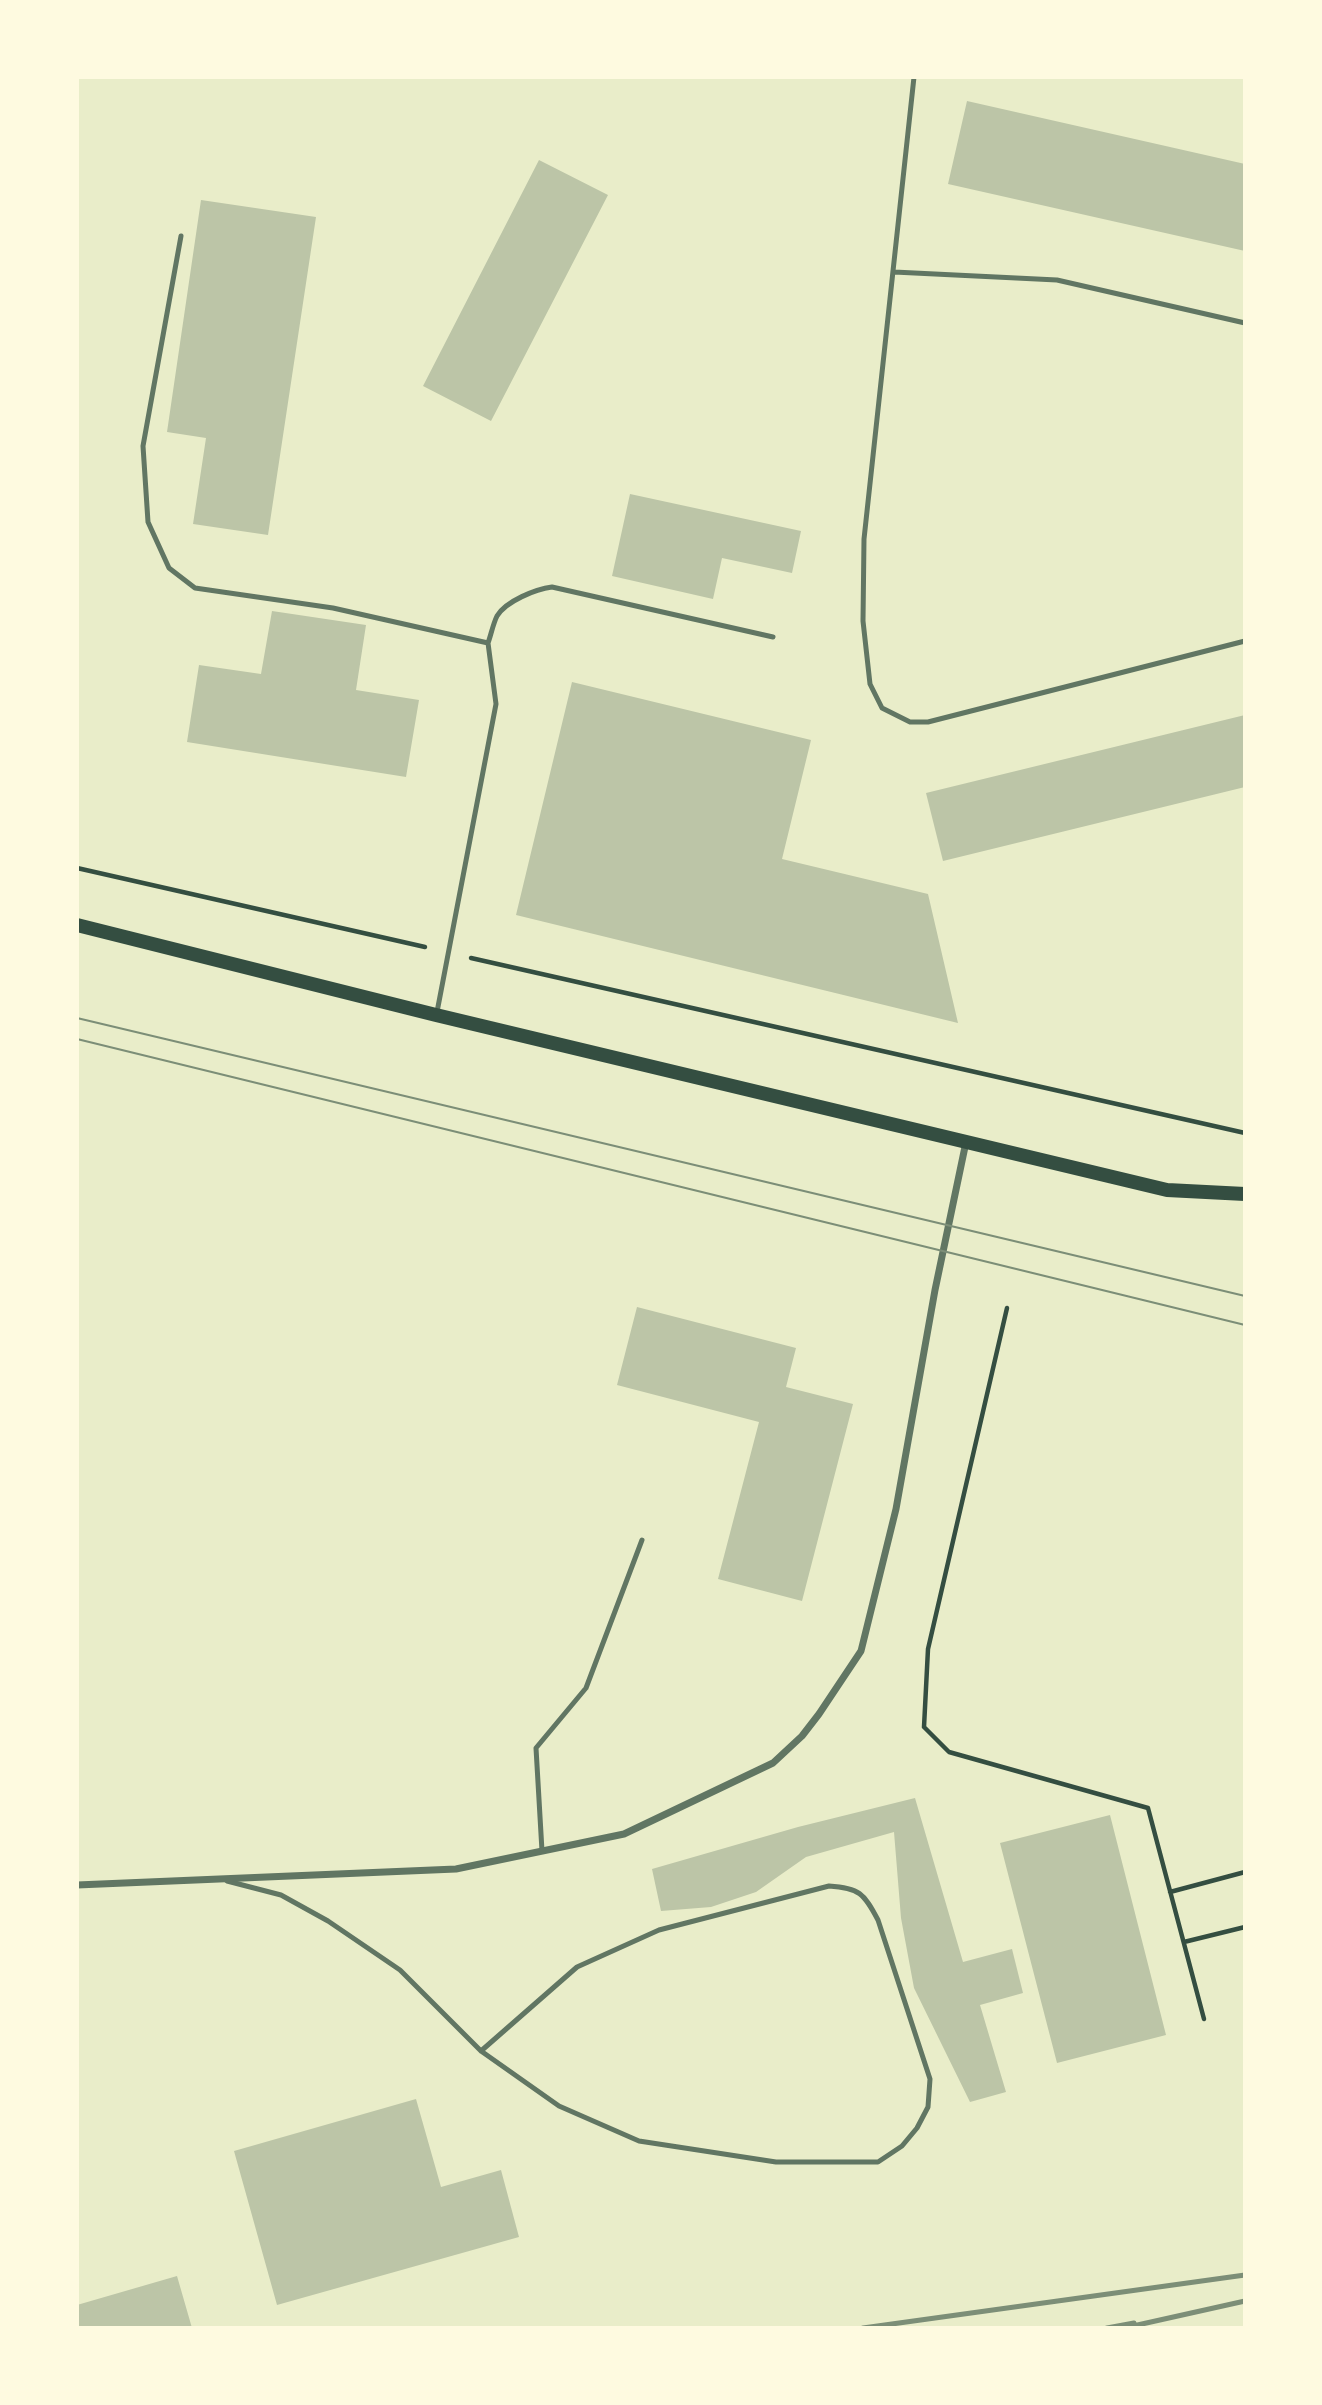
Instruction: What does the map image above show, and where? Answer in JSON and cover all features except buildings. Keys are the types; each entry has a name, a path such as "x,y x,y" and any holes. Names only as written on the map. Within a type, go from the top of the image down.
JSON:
{"main road":[{"path":"77,925 436,1016 1167,1191 1245,1194"}],"street":[{"path":"77,1885 456,1869 624,1834 772,1763 802,1736 861,1651 896,1509 935,1290 967,1141"}],"lane":[{"path":"914,77 864,539 863,621 870,684 881,708 910,722 928,722 1245,641"},
{"path":"181,236 143,446 148,522 169,568 195,588 333,608 488,643"},
{"path":"894,272 1057,281 1245,323"},
{"path":"436,1016 496,704 488,643 498,614 538,589 552,587 773,637"},
{"path":"542,1851 536,1748 586,1688 642,1541"},
{"path":"226,1880 281,1895 328,1921 400,1970 481,2050 559,2106 639,2141 776,2162 878,2162 902,2146 928,2107 930,2080 877,1920 868,1901 858,1891 844,1887 829,1886 659,1930 577,1967 481,2050"}],"path":[{"path":"77,868 1245,1133"},
{"path":"1007,1308 929,1649 924,1727 949,1752 1148,1808 1204,2019"},
{"path":"1170,1892 1245,1872"},
{"path":"1184,1942 1245,1927"}],"tram line":[{"path":"77,1018 1245,1296"},
{"path":"77,1039 1245,1325"}],"railway":[{"path":"863,2328 1245,2275"},
{"path":"1124,2328 1245,2301"},
{"path":"1107,2328 1134,2323"}]}
